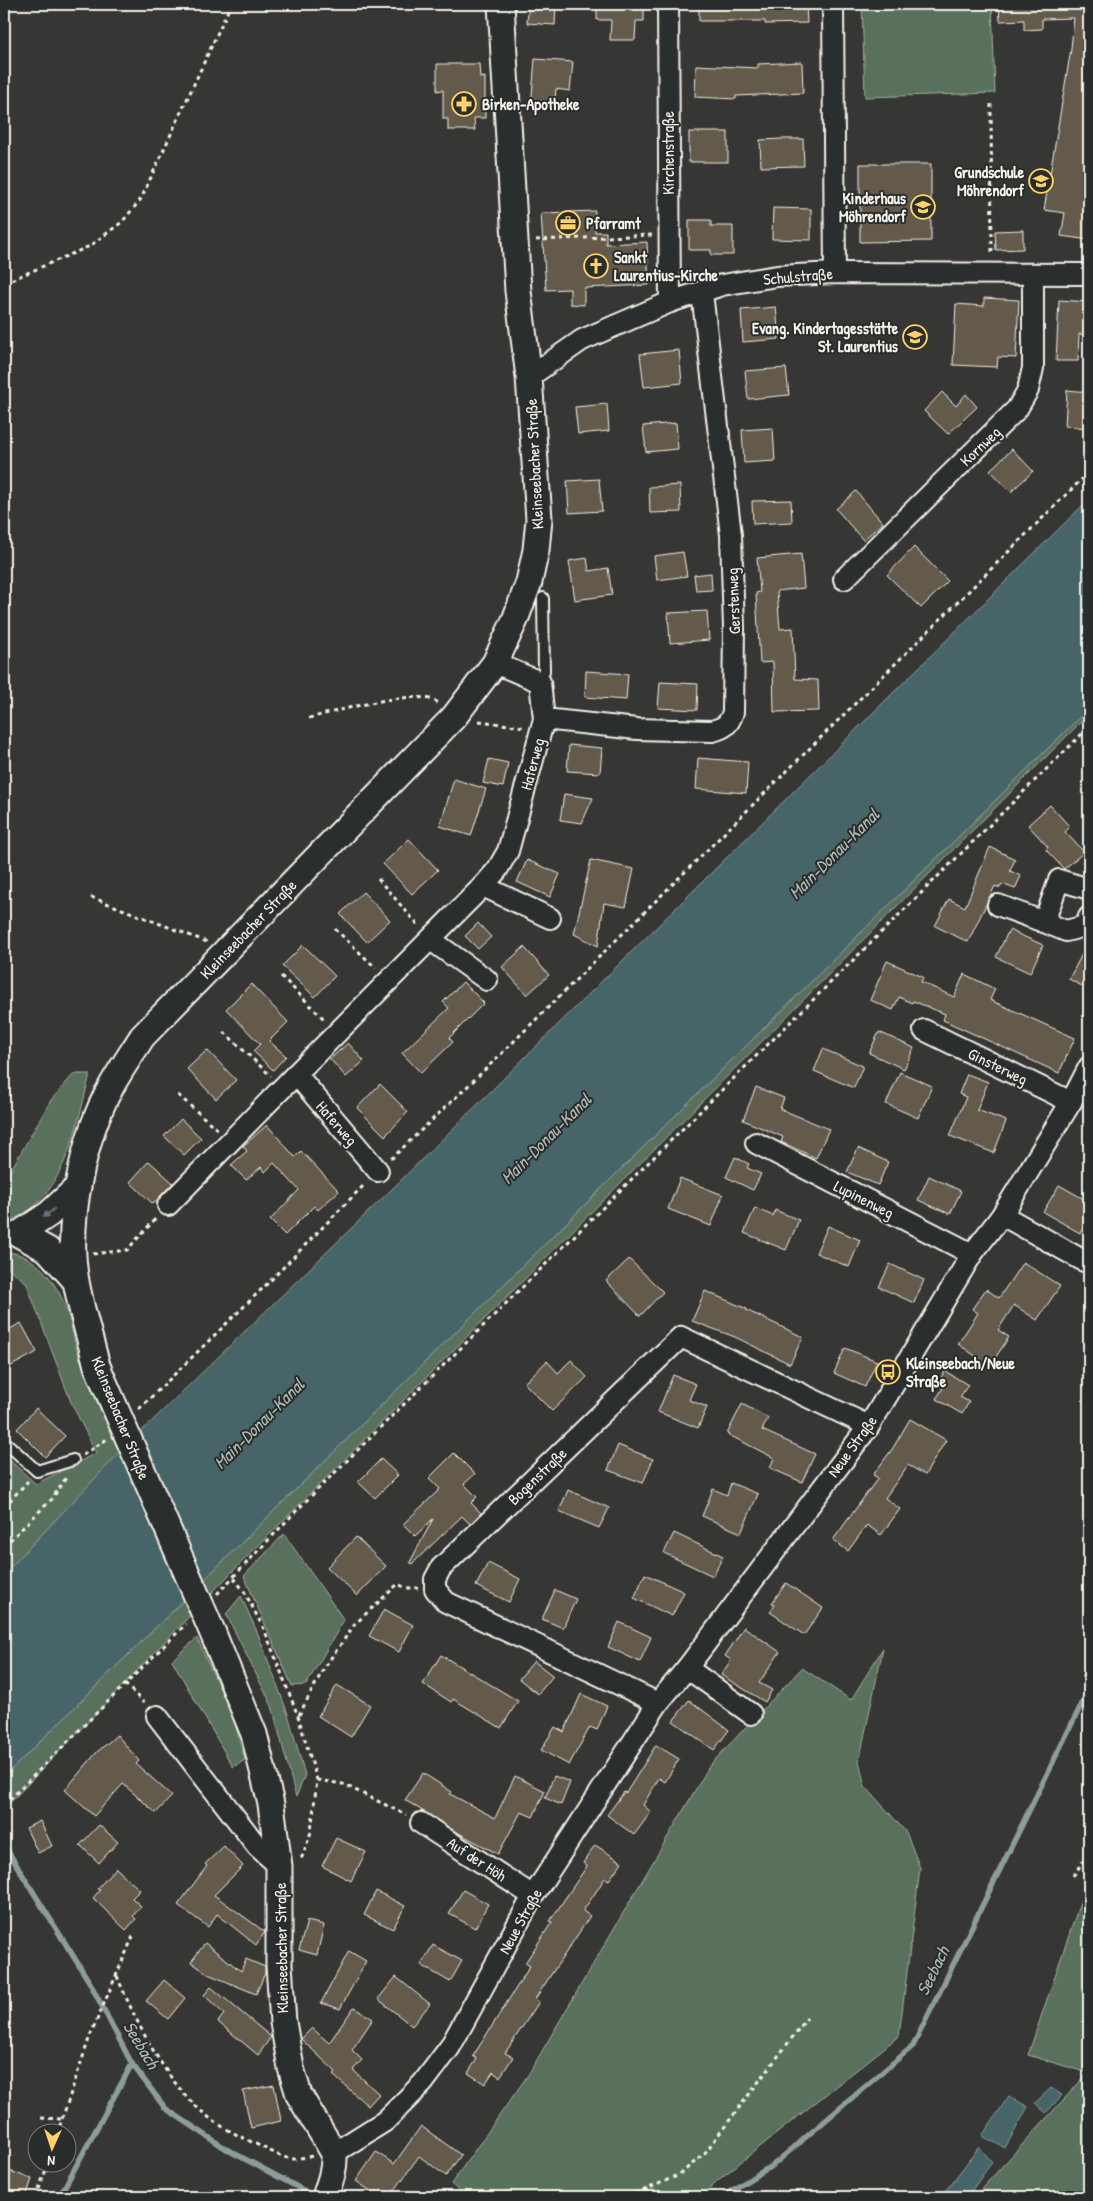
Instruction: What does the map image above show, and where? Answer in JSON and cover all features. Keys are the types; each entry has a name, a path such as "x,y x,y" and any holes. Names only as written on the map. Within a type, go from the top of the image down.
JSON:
{"street":[{"name":"Kleinseebacher Straße","path":"330,2176 299,2095 291,2068 283,2022 279,1965 286,1865 264,1767 254,1734 203,1624 98,1366 75,1280 73,1235 77,1188 92,1132 111,1086 142,1037 463,723 515,620 528,582 536,550 539,520 529,377 518,291 501,4"},
{"name":"Kirchenstraße","path":"668,4 670,302"},
{"path":"833,4 835,272"},
{"name":"Schulstraße","path":"529,377 582,340 670,302 722,285 777,276 835,272 1089,274"},
{"name":"Kornweg","path":"844,579 1017,409 1028,390 1033,368 1032,274"},
{"name":"Gerstenweg","path":"543,724 637,730 712,731 723,728 730,722 732,712 734,628 731,535 702,293"},
{"path":"494,663 540,682"},
{"name":"Haferweg","path":"168,1205 337,1032 431,940 497,870 508,851 543,724 540,682"},
{"path":"1044,922 1059,880 1089,889"},
{"path":"483,886 550,918"},
{"path":"1089,894 1087,900 1089,910"},
{"path":"998,905 1066,931 1085,926 1089,917"},
{"path":"431,940 487,980"},
{"name":"Ginsterweg","path":"924,1030 1071,1102"},
{"name":"Neue Straße","path":"330,2176 423,2083 450,2047 533,1896 658,1703 687,1668 869,1426 972,1254 1002,1215 1071,1102 1089,1067"},
{"name":"Haferweg","path":"290,1081 378,1171"},
{"name":"Lupinenweg","path":"756,1143 972,1254"},
{"path":"12,1235 49,1214 77,1188"},
{"path":"1002,1215 1084,1261"},
{"path":"12,1235 48,1250 75,1280"},
{"name":"Bogenstraße","path":"658,1703 446,1602 435,1589 436,1579 442,1568 680,1337 869,1426"},
{"path":"687,1668 751,1714"},
{"name":"Kleinseebacher Straße","path":"157,1716 257,1846 286,1865"},
{"name":"Auf der Höh","path":"421,1823 533,1896"}],"lane":[{"path":"540,682 544,671 543,598"},
{"path":"4,1441 37,1471 73,1460"}],"path":[{"path":"4,284 90,246 122,222 141,199 231,4"},
{"path":"991,104 992,273"},
{"path":"542,240 670,235"},
{"path":"166,1382 266,1285 378,1171 502,1054 1089,472"},
{"path":"309,718 402,697 423,697 435,700 463,723 543,724"},
{"path":"479,722 484,714"},
{"path":"213,1598 299,1508 1089,727"},
{"path":"378,879 431,940"},
{"path":"91,897 194,937"},
{"path":"335,929 389,980"},
{"path":"281,976 337,1032"},
{"path":"224,1032 290,1081"},
{"path":"178,1094 231,1140"},
{"path":"92,1254 128,1250 168,1205"},
{"path":"92,1245 93,1261"},
{"path":"4,1546 61,1488 73,1460"},
{"path":"4,1507 37,1471"},
{"path":"234,1578 244,1591 265,1631 298,1716 317,1780 316,1801 307,1847 302,1857 286,1865"},
{"path":"298,1716 324,1668 355,1624 398,1584 406,1588"},
{"path":"4,1805 125,1684 203,1624"},
{"path":"125,1684 157,1716"},
{"path":"317,1780 343,1784 421,1823"},
{"path":"1073,1876 1089,1853"},
{"path":"61,2124 90,2036 134,1934"},
{"path":"117,1976 149,2044 173,2078 199,2109 212,2120 282,2157 294,2159 330,2176"},
{"path":"620,2197 640,2192 679,2175 704,2154 807,2018"},
{"path":"41,2118 62,2120"},
{"path":"36,2197 44,2174"}],"green space":[{"path":"862,4 992,4 995,93 865,97"},
{"path":"1089,708 1089,714 230,1574 4,1809 4,1777"},
{"path":"74,1074 90,1074 73,1140 64,1162 54,1182 40,1200 24,1214 4,1222 4,1177 8,1175 51,1100"},
{"path":"4,1252 27,1258 37,1265 54,1284 69,1318 78,1354 92,1390 114,1441 123,1449 4,1574 4,1455 36,1484 96,1453 71,1402 26,1282 4,1265"},
{"path":"284,1534 344,1620 306,1685 292,1686 244,1576"},
{"path":"241,1596 258,1634 288,1714 305,1775 296,1797 272,1706 226,1614"},
{"path":"197,1638 234,1720 245,1760 233,1767 172,1660"},
{"path":"883,1648 859,1761 865,1786 906,1832 920,1868 899,2036 717,2181 700,2197 466,2197 451,2184 528,2075 710,1765 802,1668 851,1700"},
{"path":"1082,1897 1089,1901 1089,2197 974,2197 1088,2073 1028,2055"}],"water":[{"name":"Main-Donau-Kanal","path":"1089,499 1089,708 4,1777 4,1574 123,1449 393,1188"},
{"path":"1051,2088 1062,2095 1046,2113 1035,2103"},
{"path":"1009,2096 1028,2107 1005,2148 982,2136"},
{"path":"979,2147 992,2162 967,2197 941,2197"}],"building":[{"path":"529,4 556,4 555,25 527,23"},
{"path":"597,4 644,4 644,21 636,21 635,40 610,40 611,20 597,20"},
{"path":"699,4 806,4 807,23 765,24 765,21 699,21"},
{"path":"999,4 1089,4 1089,240 1061,236 1065,213 1044,210 1071,49 1074,18 1042,19 1042,29 1024,30 1024,20 1000,21"},
{"path":"535,59 573,62 570,91 556,89 554,109 531,107"},
{"path":"802,62 803,93 736,96 736,99 695,97 696,65 758,68 758,64"},
{"name":"Birken-Apotheke","path":"437,64 479,64 480,78 485,77 485,118 474,118 475,130 448,130 448,119 443,119 443,90 437,91"},
{"path":"689,132 728,132 728,162 689,162"},
{"path":"803,139 804,166 761,167 760,140"},
{"path":"860,164 931,164 931,241 860,242"},
{"path":"773,208 811,209 811,240 772,239"},
{"name":"Sankt Laurentius-Kirche","path":"595,211 595,232 606,232 606,244 647,242 649,285 584,288 584,305 570,304 570,289 546,290 541,213"},
{"path":"689,220 711,220 711,226 733,226 733,255 711,255 711,250 689,250"},
{"path":"1023,230 1023,249 996,250 995,231"},
{"path":"984,298 1019,300 1016,358 998,357 997,367 953,365 956,304 984,306"},
{"path":"1059,300 1089,302 1089,335 1079,334 1078,361 1056,361"},
{"path":"776,307 779,339 743,342 741,310"},
{"path":"679,350 682,383 644,387 640,354"},
{"path":"786,368 789,395 748,399 745,371"},
{"path":"1067,390 1089,392 1089,428 1065,426"},
{"path":"942,392 956,406 966,394 977,407 948,434 924,411"},
{"path":"607,404 609,431 578,434 575,407"},
{"path":"676,423 678,449 646,452 643,426"},
{"path":"773,428 775,461 744,463 742,430"},
{"path":"1012,449 1033,471 1011,492 990,470"},
{"path":"599,479 602,511 569,513 567,481"},
{"path":"680,485 681,512 650,513 649,487"},
{"path":"856,491 883,523 863,540 836,509"},
{"path":"791,500 792,522 753,524 752,501"},
{"path":"914,547 948,581 921,608 887,575"},
{"path":"683,552 687,576 657,580 654,556"},
{"path":"801,554 804,588 777,591 780,629 793,628 795,679 818,680 819,711 774,712 773,662 760,663 756,593 760,592 757,558"},
{"path":"587,558 589,571 608,568 612,595 575,600 569,561"},
{"path":"711,573 712,590 696,591 694,575"},
{"path":"707,611 709,640 670,643 668,613"},
{"path":"586,671 628,674 626,700 585,697"},
{"path":"660,682 698,684 697,710 658,708"},
{"path":"569,745 602,748 600,773 567,771"},
{"path":"698,758 748,762 746,793 696,789"},
{"path":"489,759 508,763 503,787 483,783"},
{"path":"454,779 486,789 471,836 440,826"},
{"path":"564,794 593,798 582,823 560,820"},
{"path":"1050,805 1070,827 1065,832 1084,852 1064,869 1046,850 1048,847 1028,825"},
{"path":"409,839 438,870 412,894 383,864"},
{"path":"990,847 1015,859 1010,871 1021,876 1015,889 1002,884 1000,888 995,886 968,942 935,926 949,899 965,907"},
{"path":"527,860 560,874 550,897 517,882"},
{"path":"591,860 634,869 626,907 604,903 598,946 574,934"},
{"path":"363,892 390,920 367,942 340,914"},
{"path":"478,923 491,937 478,949 465,936"},
{"path":"1009,930 1043,945 1030,973 996,957"},
{"path":"1089,941 1089,990 1069,979"},
{"path":"303,945 335,976 315,997 282,966"},
{"path":"524,947 549,975 527,995 502,967"},
{"path":"887,961 923,977 921,982 954,997 964,974 995,989 990,1000 1075,1038 1059,1073 943,1020 945,1014 913,1001 912,1003 899,997 893,1010 870,1000"},
{"path":"463,982 484,1003 449,1038 453,1042 421,1073 402,1053 449,1008 443,1002"},
{"path":"251,984 288,1022 269,1041 286,1056 273,1070 253,1051 260,1044 226,1009"},
{"path":"879,1032 914,1048 904,1069 869,1053"},
{"path":"348,1043 364,1061 346,1077 330,1059"},
{"path":"823,1049 863,1066 854,1088 814,1071"},
{"path":"207,1050 236,1080 216,1099 187,1069"},
{"path":"900,1072 932,1086 918,1118 886,1104"},
{"path":"967,1074 988,1082 977,1110 1006,1121 994,1153 950,1136 966,1097 959,1094"},
{"path":"380,1084 408,1112 385,1136 357,1108"},
{"path":"756,1087 784,1098 780,1109 829,1129 816,1158 781,1142 783,1137 743,1120"},
{"path":"181,1119 201,1138 184,1155 164,1136"},
{"path":"267,1125 295,1157 301,1151 339,1191 318,1210 314,1206 285,1235 270,1220 299,1190 274,1163 265,1172 261,1167 246,1180 231,1165 247,1151 243,1146"},
{"path":"858,1148 888,1162 878,1185 847,1172"},
{"path":"735,1157 749,1164 747,1168 761,1174 753,1190 726,1177"},
{"path":"149,1161 173,1183 153,1204 130,1182"},
{"path":"929,1176 961,1191 950,1214 918,1200"},
{"path":"680,1178 723,1195 711,1226 668,1209"},
{"path":"1059,1185 1089,1202 1089,1218 1080,1233 1043,1212"},
{"path":"755,1208 773,1216 775,1210 799,1220 786,1250 744,1233"},
{"path":"828,1226 860,1240 849,1267 816,1253"},
{"path":"629,1259 663,1292 640,1316 606,1281"},
{"path":"1023,1262 1060,1286 1037,1320 1014,1305 998,1330 1009,1337 990,1366 958,1344 978,1313 972,1309 986,1289 999,1298"},
{"path":"890,1264 924,1280 914,1303 879,1287"},
{"path":"705,1291 747,1309 803,1337 790,1364 735,1337 692,1321"},
{"path":"21,1323 37,1352 4,1370 4,1332"},
{"path":"845,1348 877,1361 865,1387 834,1373"},
{"path":"571,1360 587,1377 552,1411 524,1383 547,1361 558,1373"},
{"path":"945,1371 968,1385 960,1397 969,1402 962,1414 936,1399 943,1388 937,1384"},
{"path":"673,1375 696,1384 689,1400 707,1407 698,1428 658,1412"},
{"path":"742,1404 768,1418 762,1430 815,1454 802,1482 770,1468 774,1458 727,1434"},
{"path":"36,1408 65,1436 45,1457 17,1429"},
{"path":"910,1419 946,1440 925,1475 908,1465 885,1498 900,1509 881,1535 867,1525 848,1551 833,1540 878,1478 873,1475 893,1448"},
{"path":"618,1445 653,1459 643,1483 608,1470"},
{"path":"454,1453 475,1474 464,1484 477,1497 471,1503 481,1513 470,1524 462,1516 412,1564 410,1562 433,1519 415,1536 403,1524 440,1489 429,1478"},
{"path":"381,1459 398,1475 375,1498 358,1482"},
{"path":"731,1483 758,1494 741,1533 702,1516 713,1489 727,1495"},
{"path":"568,1490 609,1508 599,1528 559,1511"},
{"path":"674,1533 723,1556 713,1576 664,1553"},
{"path":"356,1537 386,1566 357,1596 327,1567"},
{"path":"488,1563 520,1579 509,1602 476,1586"},
{"path":"645,1574 684,1592 672,1616 634,1598"},
{"path":"786,1583 823,1608 804,1635 770,1612 775,1604 772,1603"},
{"path":"555,1590 576,1599 563,1628 542,1619"},
{"path":"384,1609 413,1625 399,1652 369,1636"},
{"path":"619,1622 651,1637 640,1662 608,1647"},
{"path":"744,1627 780,1652 759,1683 772,1690 765,1702 721,1675 731,1660 725,1656"},
{"path":"441,1655 518,1701 501,1728 453,1699 451,1702 423,1684"},
{"path":"534,1661 553,1676 538,1694 519,1679"},
{"path":"337,1685 370,1705 351,1737 318,1716"},
{"path":"581,1694 607,1706 597,1730 590,1727 569,1765 541,1750 555,1727 564,1732"},
{"path":"689,1700 729,1730 714,1750 673,1721"},
{"path":"117,1735 139,1761 136,1764 172,1796 156,1813 123,1784 94,1816 65,1790 97,1752"},
{"path":"656,1745 679,1759 665,1782 659,1778 643,1805 651,1812 634,1835 607,1815 624,1792 626,1793"},
{"path":"423,1773 452,1792 450,1794 495,1818 515,1776 545,1791 533,1817 521,1812 498,1854 453,1830 405,1800"},
{"path":"554,1776 570,1782 561,1805 545,1798"},
{"path":"40,1821 52,1846 38,1853 26,1828"},
{"path":"99,1825 118,1842 99,1863 80,1845"},
{"path":"336,1838 366,1852 351,1881 322,1866"},
{"path":"595,1845 622,1862 609,1880 605,1878 583,1911 590,1916 535,1999 539,2002 505,2053 513,2057 500,2077 493,2072 485,2084 468,2073 477,2059 473,2056 530,1966 525,1963 552,1922 550,1921 587,1866 583,1863"},
{"path":"224,1846 243,1866 214,1895 265,1932 256,1945 217,1914 208,1927 178,1905 207,1866 205,1864"},
{"path":"116,1868 140,1890 132,1898 141,1906 133,1916 136,1919 126,1930 93,1898 100,1890 97,1889"},
{"path":"463,1890 488,1904 475,1928 449,1914"},
{"path":"376,1891 405,1906 393,1929 364,1915"},
{"path":"307,1921 324,1925 317,1955 299,1950"},
{"path":"205,1943 241,1971 246,1959 265,1967 265,1973 256,1994 208,1974 191,1962"},
{"path":"433,1945 462,1961 450,1982 421,1965"},
{"path":"349,1951 366,1961 340,2009 321,2003"},
{"path":"396,1977 430,2004 412,2026 378,1999"},
{"path":"164,1980 185,1998 168,2019 146,2001"},
{"path":"211,1987 271,2037 258,2055 218,2022 224,2014 204,1995"},
{"path":"354,2007 373,2019 352,2050 362,2060 353,2070 379,2094 368,2106 333,2075 336,2072 301,2039 312,2028 329,2043"},
{"path":"274,2085 281,2121 251,2128 243,2091"},
{"path":"421,2126 461,2155 446,2176 419,2156 390,2197 379,2197 356,2181 376,2152 394,2164"},
{"path":"4,2169 32,2179 26,2197 4,2197"}],"waterway":[{"name":"Seebach","path":"721,2197 773,2165 913,2046 1089,1689"},
{"name":"Seebach","path":"4,1845 90,1983 132,2064 165,2108 228,2150 316,2197"},
{"path":"59,2197 132,2064"}],"place":[{"name":"Birken-Apotheke","path":"464,104"},
{"name":"Grundschule Möhrendorf","path":"1041,181"},
{"name":"Kinderhaus Möhrendorf","path":"923,207"},
{"name":"Pfarramt","path":"568,223"},
{"name":"Sankt Laurentius-Kirche","path":"596,266"},
{"name":"Evang. Kindertagesstätte St. Laurentius","path":"915,337"},
{"name":"Kleinseebach/Neue Straße","path":"888,1372"}]}
